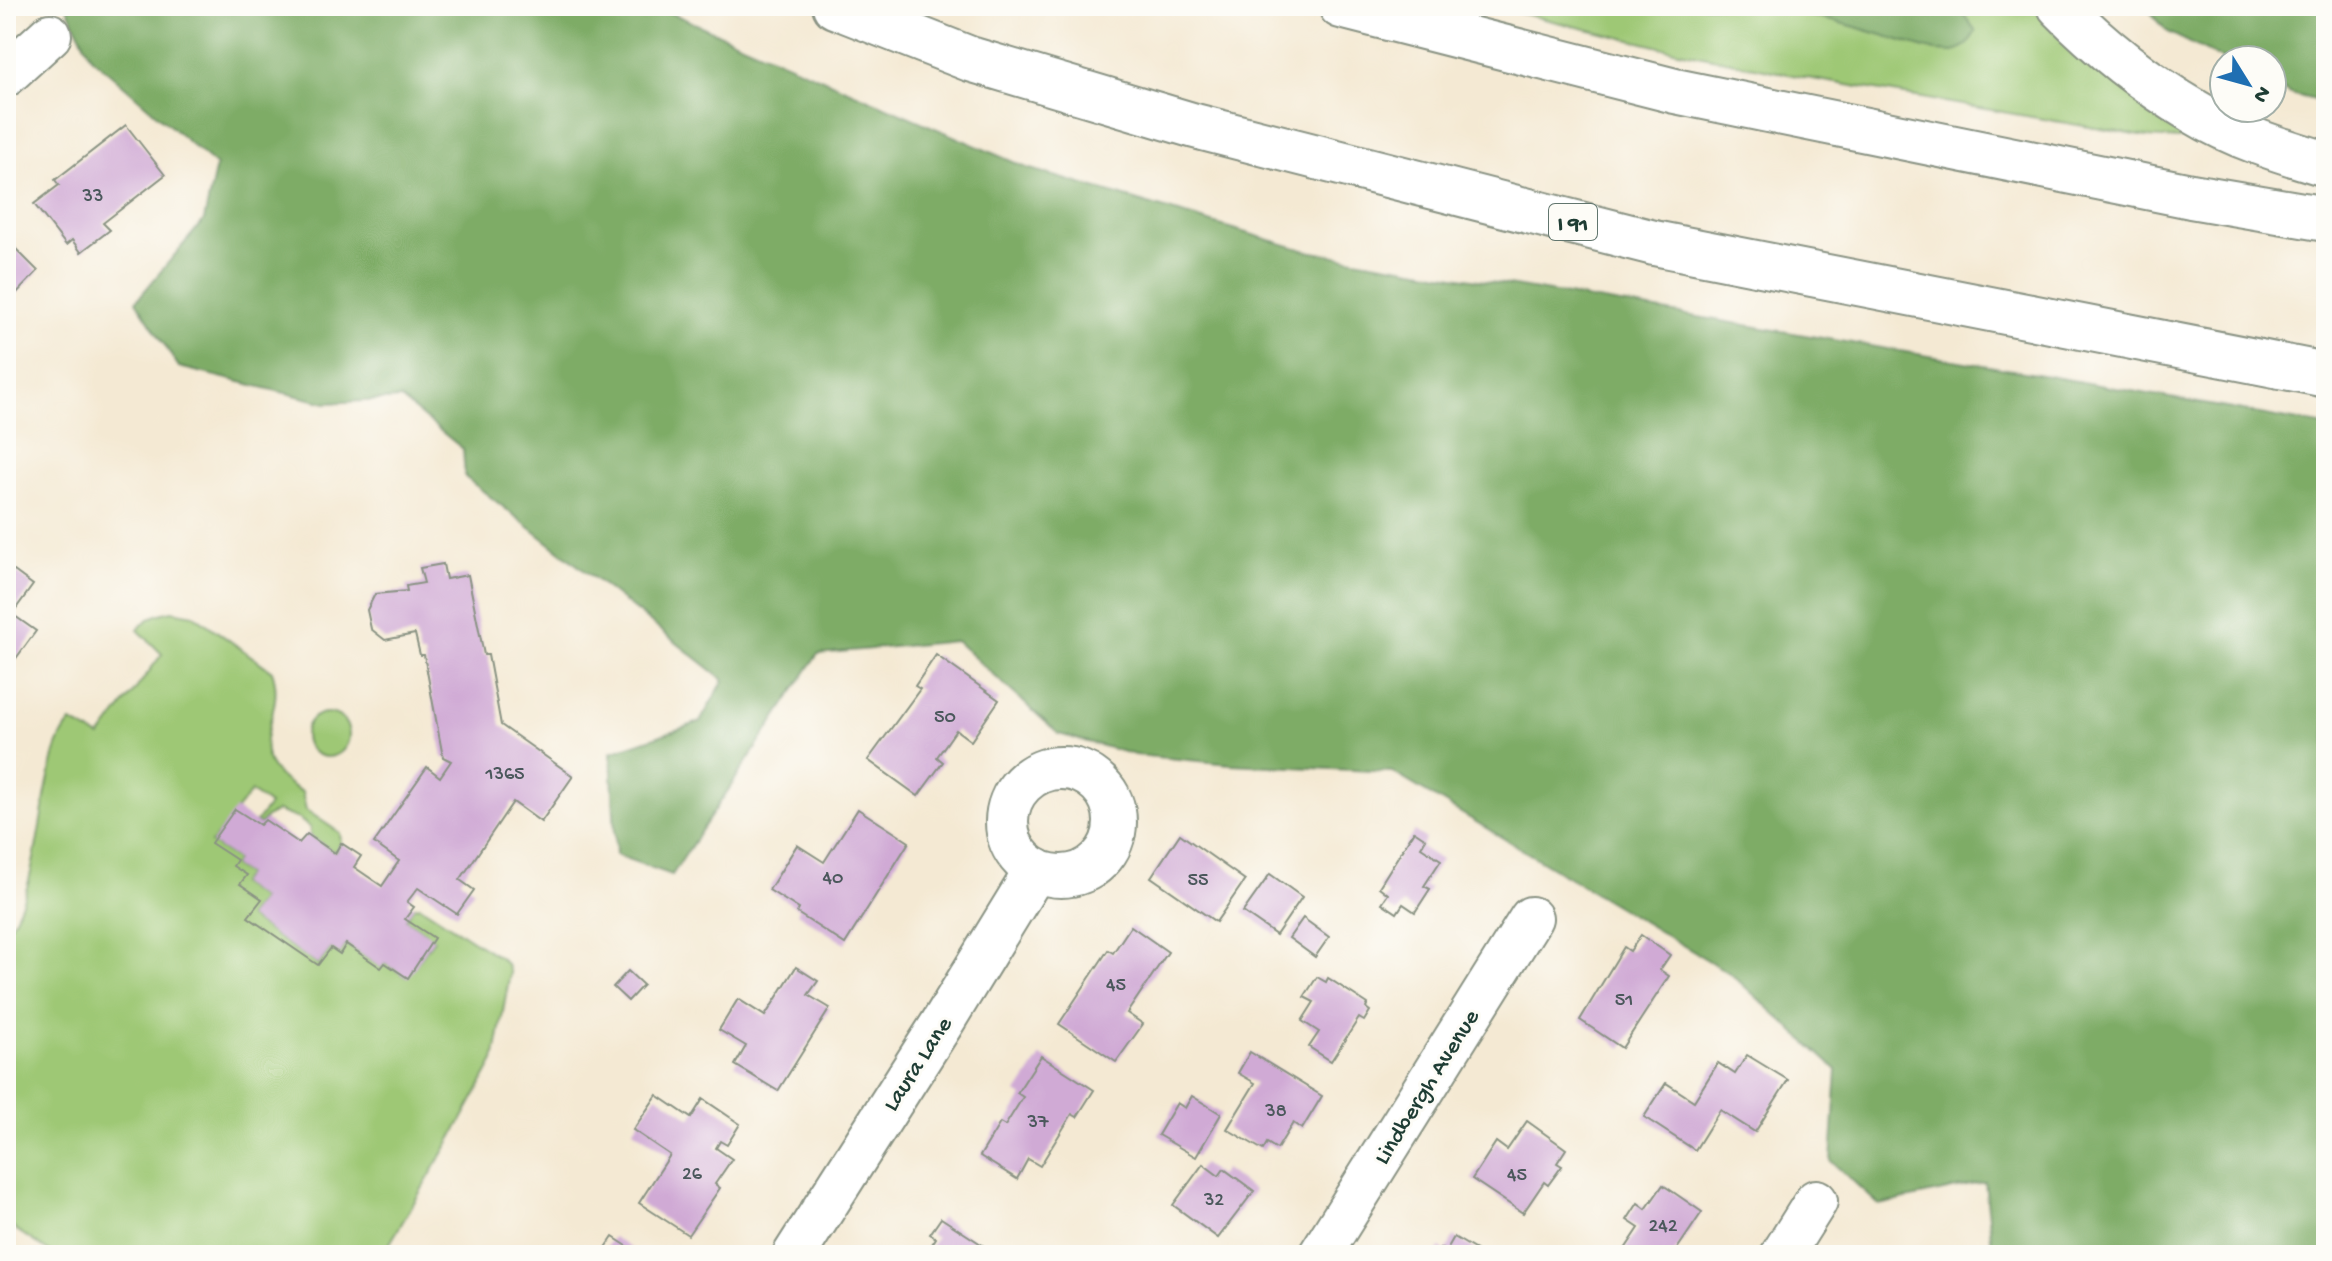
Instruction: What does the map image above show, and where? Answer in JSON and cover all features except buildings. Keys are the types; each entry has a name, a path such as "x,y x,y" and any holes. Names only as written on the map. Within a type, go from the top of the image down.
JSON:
{"highway":[{"name":"I 91","path":"835,6 970,59 1195,126 1639,239 2326,375"},
{"path":"1341,6 1675,91 2191,196 2326,219"},
{"path":"2060,6 2101,45 2196,113 2246,137 2326,164"}],"street":[{"path":"6,75 50,35"},
{"name":"Laura Lane","path":"794,1255 1036,870"},
{"name":"Lindbergh Avenue","path":"1320,1255 1531,918"},
{"path":"1782,1255 1816,1201"}],"green space":[{"path":"66,6 655,6 1027,168 1307,251 2326,426 2326,1255 1993,1255 1985,1182 1879,1205 1831,1161 1837,1070 1731,974 1392,772 1231,764 1135,755 1059,734 956,641 818,654 672,875 616,855 611,752 700,722 724,680 465,477 463,449 401,399 326,403 179,367 136,301 204,220 216,166 91,57"},
{"path":"1491,6 2036,6 2074,44 2186,133 2179,139 2147,137 1807,78 1660,47"},
{"path":"1770,6 1957,6 1976,31 1968,44 1954,52 1935,51"},
{"path":"2145,6 2326,6 2326,103 2288,92 2288,44 2208,44 2208,52 2168,32"},
{"path":"172,611 194,615 272,671 276,689 267,735 269,763 281,777 302,792 306,810 340,833 341,843 335,853 310,836 310,828 299,819 277,811 260,825 256,822 269,805 251,792 211,843 237,860 233,866 247,875 240,884 262,899 248,917 318,965 331,948 340,953 346,944 381,967 385,963 407,977 434,939 405,919 414,907 420,906 500,958 510,973 494,1061 383,1255 54,1255 6,1223 6,932 16,916 30,877 52,766 63,734 71,722 100,737 162,654 138,630 153,617"},
{"path":"327,713 343,719 349,735 343,751 327,757 311,751 305,735 311,719"}]}
